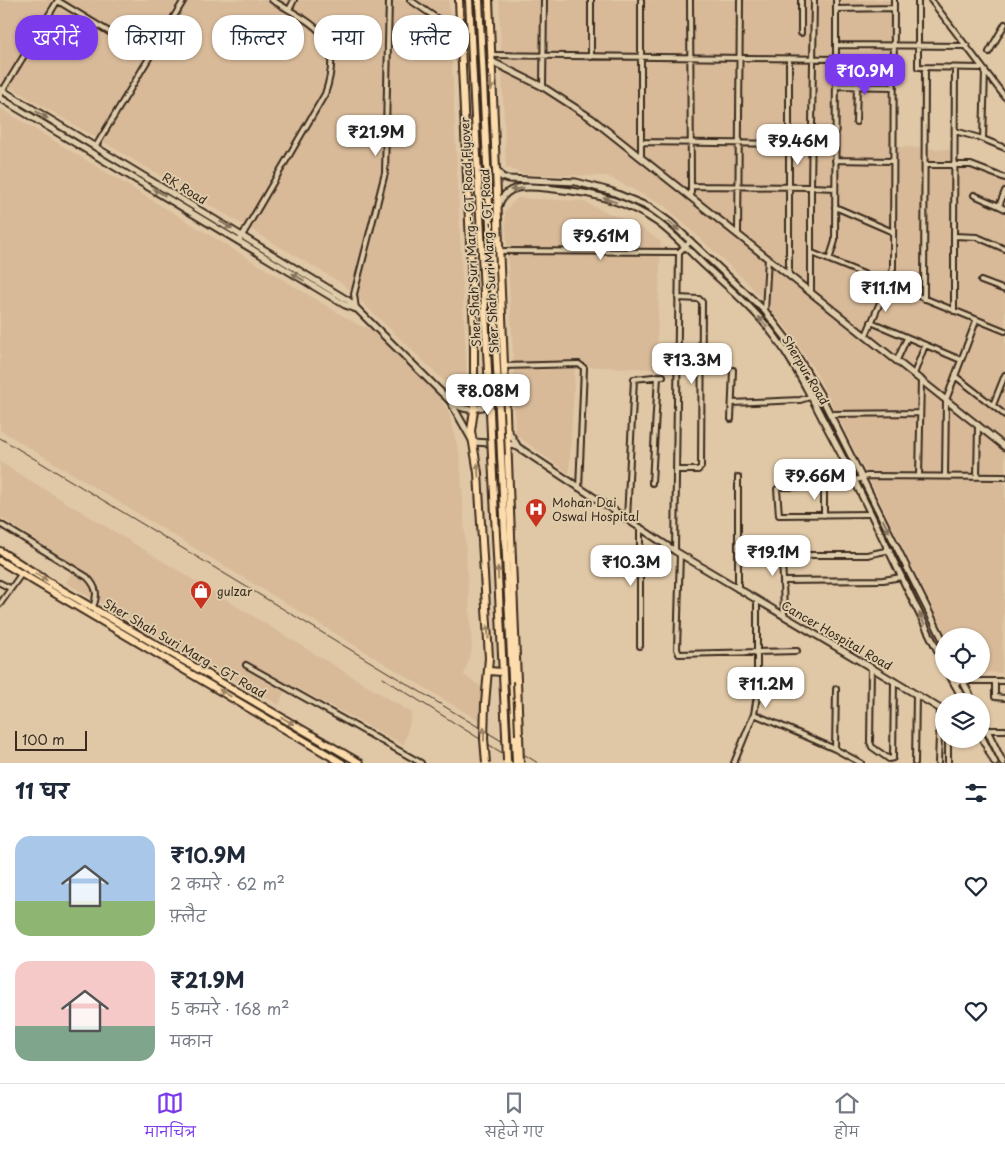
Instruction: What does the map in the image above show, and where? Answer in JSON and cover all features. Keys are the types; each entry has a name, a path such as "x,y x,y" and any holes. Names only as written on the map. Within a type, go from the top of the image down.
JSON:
{"main road":[{"name":"Sher Shah Suri Marg - GT Road","path":"459,0 460,15"},
{"name":"Sher Shah Suri Marg - GT Road Flyover","path":"469,0 507,762"},
{"name":"Sher Shah Suri Marg - GT Road Flyover","path":"478,0 501,455 514,666 516,763"},
{"name":"Sher Shah Suri Marg - GT Road","path":"489,0 493,135 508,416 514,666"},
{"name":"Sher Shah Suri Marg - GT Road","path":"462,60 475,386 472,424 478,473 489,671 484,725 486,763"},
{"path":"475,386 480,394 489,398 499,397 506,390"},
{"name":"Sher Shah Suri Marg - GT Road","path":"0,551 25,568 360,763"},
{"name":"Sher Shah Suri Marg - GT Road","path":"0,561 18,578 342,763"},
{"path":"514,666 517,681 520,763"},
{"path":"489,671 502,672"}],"street":[{"path":"1,93 58,0 108,30"},
{"path":"175,15 184,0"},
{"path":"239,241 325,94 330,78 332,57 322,33 316,26 272,0"},
{"path":"289,10 294,0"},
{"path":"356,309 354,294 384,173 389,0"},
{"path":"410,0 432,15"},
{"path":"543,87 544,0"},
{"path":"591,0 591,57"},
{"path":"642,0 642,157"},
{"path":"690,0 691,196"},
{"path":"738,233 740,0"},
{"path":"801,0 801,33"},
{"path":"812,292 811,188 814,0"},
{"path":"829,260 835,245 836,0"},
{"path":"866,334 888,284 892,268 894,0"},
{"path":"918,0 917,66 925,68 984,70"},
{"path":"932,0 1005,97"},
{"path":"836,9 894,8"},
{"path":"989,52 1005,24"},
{"path":"836,45 967,46"},
{"path":"491,58 544,56 836,59"},
{"path":"491,58 543,87 591,118 866,334 1005,447"},
{"path":"789,58 789,273"},
{"path":"96,146 148,60"},
{"path":"924,299 925,68"},
{"path":"954,311 955,68"},
{"path":"983,139 984,70"},
{"path":"836,86 894,86"},
{"path":"856,122 857,86"},
{"name":"RK Road","path":"1,93 239,241 345,305 356,309"},
{"name":"RK Road","path":"1,93 96,146 349,301 450,401"},
{"path":"955,131 1005,148"},
{"path":"642,142 788,144"},
{"path":"835,160 893,161"},
{"name":"Sherpur Road","path":"495,164 498,173 508,179 549,179 593,186 630,198 656,211 691,241 765,311 790,342 820,394 937,628"},
{"path":"925,165 971,165 1005,178"},
{"path":"549,179 549,188"},
{"path":"691,186 835,188"},
{"name":"Sherpur Road","path":"498,210 502,197 510,189 549,188 586,192 623,205 655,221 752,310 775,337 812,397 903,576 935,644"},
{"path":"999,206 1005,191"},
{"path":"974,196 1005,209"},
{"path":"835,207 893,232"},
{"path":"954,236 977,237 1005,249"},
{"path":"499,251 679,252 691,241"},
{"path":"679,252 676,470 678,552 677,649 679,654 797,651"},
{"path":"812,253 976,321 1005,331"},
{"path":"765,311 768,257"},
{"path":"981,281 1005,290"},
{"path":"676,470 698,470 702,467 702,302 699,299 678,298"},
{"path":"752,310 758,304"},
{"path":"945,476 946,400 976,321"},
{"path":"871,322 961,360"},
{"path":"897,360 907,338"},
{"path":"914,374 925,345"},
{"path":"505,366 579,364 584,368 579,488"},
{"path":"731,419 732,370"},
{"path":"652,483 658,376"},
{"path":"627,519 634,379 663,376"},
{"path":"955,376 1005,415"},
{"path":"993,405 1005,376"},
{"path":"919,476 921,379"},
{"path":"732,403 793,401 820,394"},
{"path":"450,401 462,408 474,410 496,405 504,408 508,416"},
{"path":"450,401 473,442 508,444 518,447"},
{"path":"830,414 920,413"},
{"path":"826,425 834,421"},
{"path":"977,476 978,425"},
{"path":"508,432 518,447"},
{"name":"Cancer Hospital Road","path":"518,447 678,552 935,706"},
{"path":"871,514 779,515 776,491 781,487 824,487 855,482 867,476 1005,477"},
{"path":"738,477 738,589"},
{"path":"824,487 824,515"},
{"path":"0,524 87,577 96,590 96,599 93,607"},
{"path":"640,527 640,646"},
{"path":"784,616 782,559 785,555 867,555 890,550"},
{"path":"0,604 25,568"},
{"path":"783,581 877,580 903,576"},
{"path":"0,583 10,588"},
{"path":"734,763 757,706 757,600"},
{"path":"246,666 421,763"},
{"path":"871,667 870,742 872,747 893,761 894,680"},
{"path":"990,681 1005,680"},
{"path":"994,681 995,697 1005,698"},
{"path":"954,684 959,693"},
{"path":"836,690 836,749"},
{"path":"915,763 916,694"},
{"path":"754,714 836,749 861,763"},
{"path":"990,730 1005,730"},
{"path":"990,740 1003,763"},
{"path":"938,763 939,748"},
{"path":"948,748 948,763"},
{"path":"987,748 995,763"},
{"path":"884,763 886,757"}],"shaded area":[{"path":"0,0 449,0 450,15 392,15 392,60 452,60 468,404 343,284 0,81"},
{"path":"499,0 891,0 890,146 953,150 952,168 976,169 1005,182 1005,566 1002,673 990,672 990,628 943,628 818,376 788,330 747,282 666,207 607,176 522,174 506,167"},
{"path":"0,108 360,326 374,329 437,394 449,413 460,456 472,649 464,675 481,687 481,722 0,430"},
{"path":"517,198 582,201 642,228 661,242 656,369 575,366 569,474 515,434 514,373 505,211"},
{"path":"0,462 412,713 404,745 288,683 279,705 66,583 75,565 0,517"}],"railway":[{"path":"0,438 538,763"},
{"path":"383,678 518,763"}],"place":[{"name":"Mohan Dai Oswal Hospital","path":"536,528"},
{"name":"gulzar","path":"201,610"}]}
